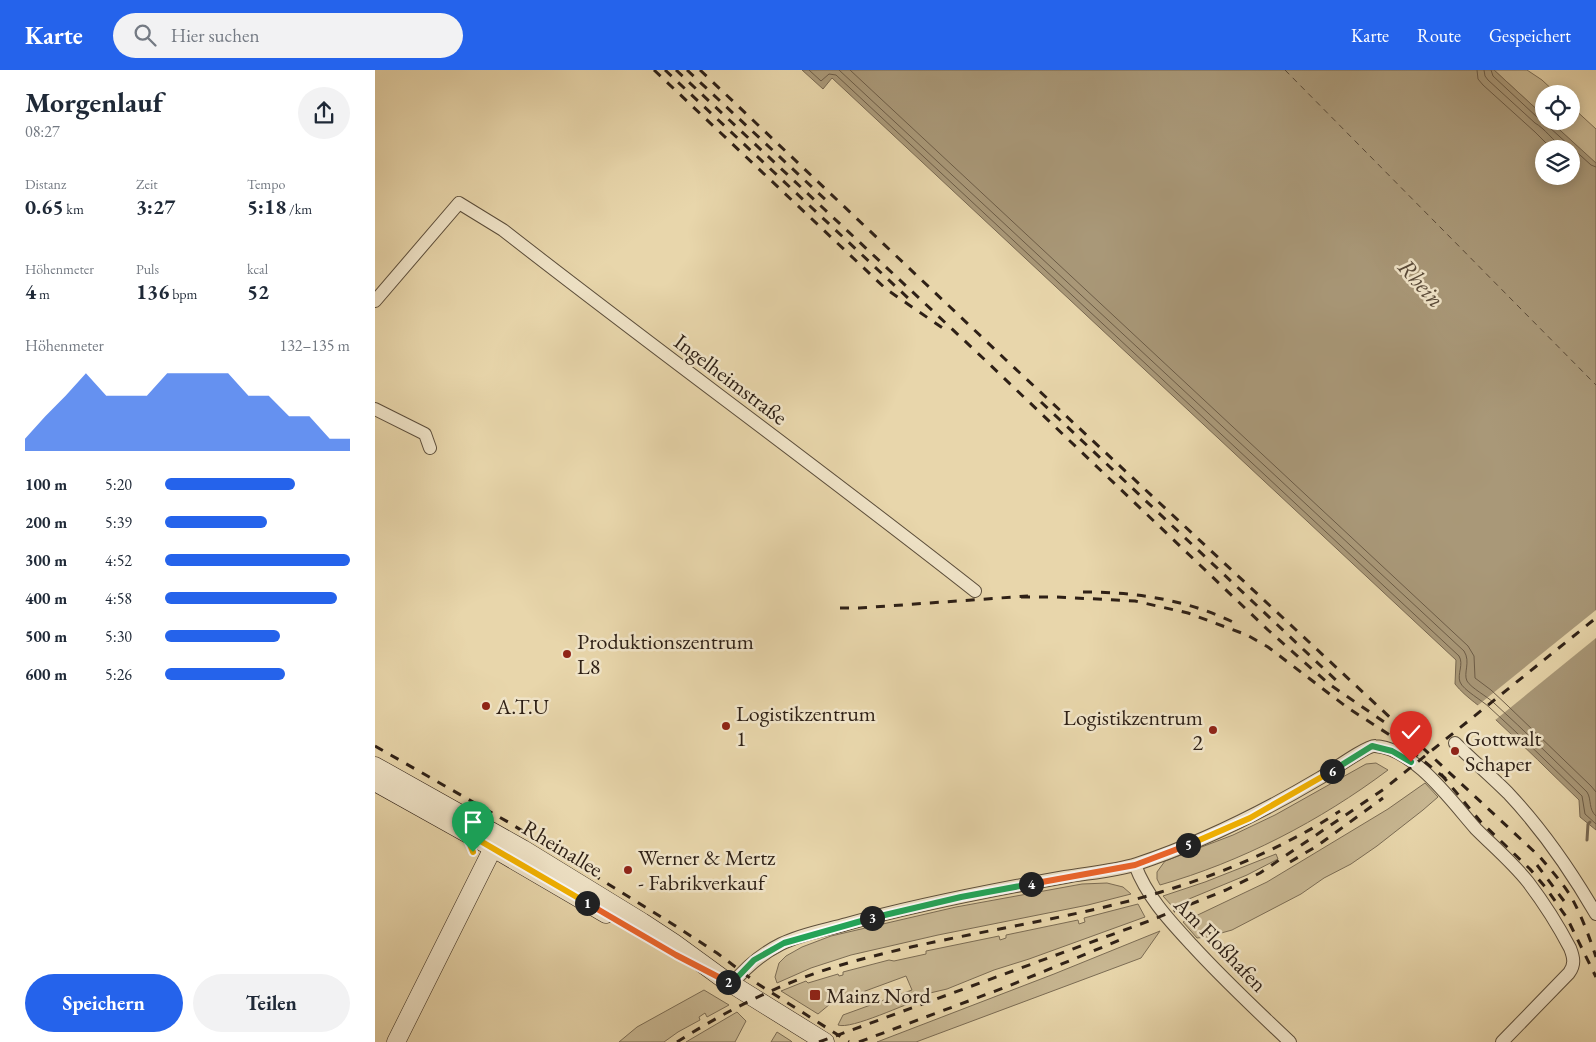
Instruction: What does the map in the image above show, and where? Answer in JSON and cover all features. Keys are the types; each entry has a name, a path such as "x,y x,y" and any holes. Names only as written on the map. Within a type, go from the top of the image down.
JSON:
{"main road":[{"name":"Rheinallee","path":"375,766 496,841 641,922 727,981 825,1042"},
{"name":"Rheinallee","path":"375,782 465,832 496,841"},
{"path":"465,832 471,846 478,876"},
{"path":"396,1042 496,841"}],"street":[{"name":"Ingelheimstraße","path":"375,301 459,203 503,230 757,425 869,507 975,591"},
{"path":"375,409 425,434 430,448"},
{"path":"1455,743 1508,794 1542,834 1576,878 1596,914"},
{"path":"727,981 754,960 796,938 866,919 961,897 1135,865 1184,847 1250,818 1334,770 1367,747 1377,746 1401,755 1425,772 1439,785 1475,827 1526,879 1542,900 1573,955 1574,963 1569,973 1502,1042"},
{"name":"Am Floßhafen","path":"1135,865 1142,883 1160,910 1223,979 1290,1042"}],"shaded area":[{"path":"1494,70 1527,70 1542,80 1547,85 1535,85 1535,108"},
{"path":"1580,114 1596,129 1596,164 1580,149 1580,140 1570,140 1560,130 1580,130"},
{"path":"1376,763 1388,770 1362,789 1307,823 1250,852 1190,876 1160,885 1157,879 1157,872 1165,861 1233,835 1275,815 1366,764"},
{"path":"1425,783 1438,797 1377,846 1301,894 1232,930 1207,937 1197,938 1183,922 1267,882 1388,809"},
{"path":"1276,854 1278,859 1247,875 1172,906 1163,896 1205,882"},
{"path":"1107,883 1123,887 1131,894 1088,905 938,935 851,955 811,968 777,983 775,977 779,963 786,956 802,947 831,936 956,907 1082,884"},
{"path":"1138,904 1145,917 994,970 947,989 930,993 924,998 855,1024 838,1025 843,1015 912,990 906,976 830,1004 818,1014 781,991 806,981 808,983 838,974 839,976 843,975 843,972 889,960 894,961 926,954 926,951 999,936 1000,940 1006,938 1006,935 1078,920 1079,924 1085,922 1084,918"},
{"path":"1160,931 1141,958 916,1042 877,1042 1054,974"},
{"path":"704,990 729,1005 707,1017 705,1013 699,1017 700,1020 664,1042 619,1042 637,1027"},
{"path":"737,1012 746,1021 735,1042 686,1042"},
{"path":"777,1032 791,1041 792,1042 771,1042"}],"water":[{"name":"Rhein","path":"802,70 1494,70 1535,108 1535,130 1560,130 1571,140 1535,140 1535,185 1580,185 1580,148 1596,163 1596,830 1580,817 1579,800 1495,719 1464,694 1455,684 1456,660 832,78 823,89"}],"pier":[{"path":"1596,610 1596,638 1494,721 1477,706"}],"waterway":[{"path":"1587,840 1588,824 1590,822"}],"ferry route":[{"path":"1285,70 1596,385"}],"railway":[{"path":"654,70 886,289 944,329"},
{"path":"665,70 908,298"},
{"path":"676,70 984,359 1268,630 1329,684 1390,726"},
{"path":"687,70 829,203"},
{"path":"700,70 1006,360 1540,857 1570,895 1585,925 1596,957"},
{"path":"1041,402 1339,683"},
{"path":"1083,592 1103,592 1161,599 1199,608 1235,623"},
{"path":"840,608 1028,596"},
{"path":"1021,597 1135,601 1188,613 1247,635 1268,647 1348,708 1399,741 1446,779"},
{"path":"819,1042 1149,921 1226,890 1260,873 1384,789 1596,618"},
{"path":"375,746 508,822 674,925 717,953 758,984 849,1042"},
{"path":"1441,774 1480,821 1530,869 1546,888 1567,918 1596,977"},
{"path":"1290,862 1317,846 1383,798"},
{"path":"677,1042 741,1005 808,976 893,951 1085,912 1161,892 1196,881 1248,860 1309,830 1340,811"},
{"path":"1537,865 1567,905"},
{"path":"859,1042 1006,987 1127,937"}],"place":[{"name":"Produktionszentrum L8","path":"567,654"},
{"name":"A.T.U","path":"486,706"},
{"name":"Logistikzentrum 1","path":"726,726"},
{"name":"Logistikzentrum 2","path":"1213,730"},
{"name":"Gottwalt Schaper","path":"1455,751"},
{"name":"Werner & Mertz - Fabrikverkauf","path":"628,870"},
{"name":"Mainz Nord","path":"815,995"}],"route":[{"path":"473,852 465,832 676,955 731,984 754,960 796,938 866,919 961,897 1135,865 1184,847 1270,808 1342,765 1367,747 1377,746 1392,751 1411,762"}]}
